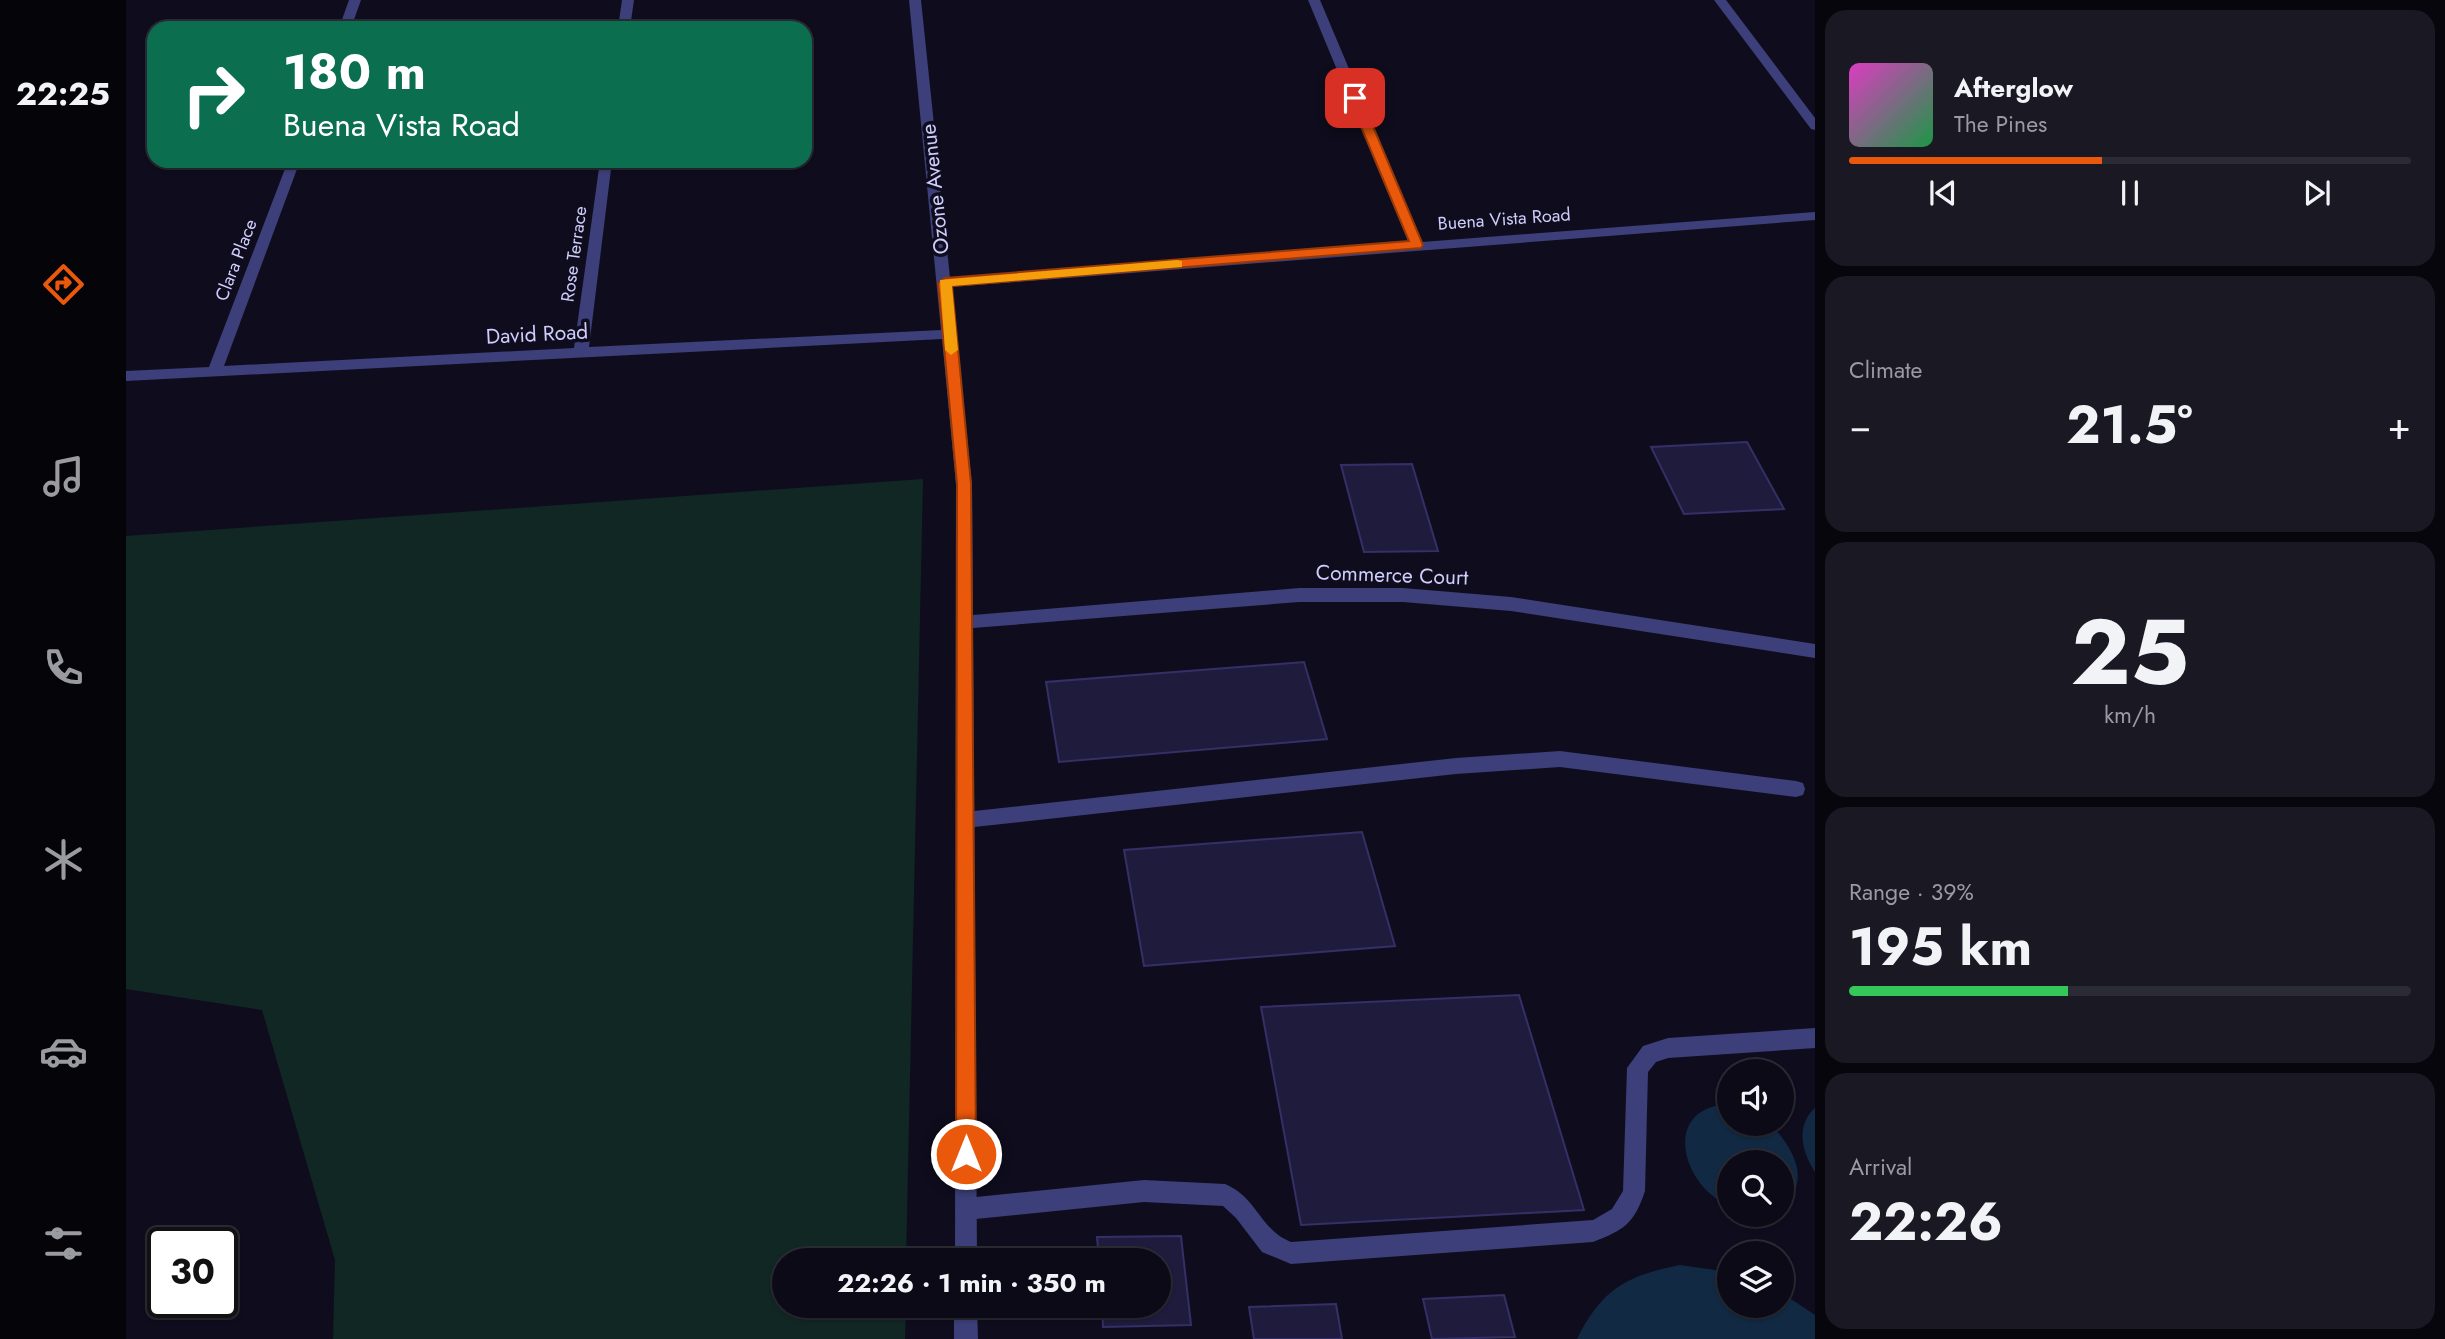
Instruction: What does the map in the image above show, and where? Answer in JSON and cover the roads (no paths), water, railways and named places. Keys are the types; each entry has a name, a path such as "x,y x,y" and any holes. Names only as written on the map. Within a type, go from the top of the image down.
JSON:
{"street":[{"path":"348,21 355,0"},
{"path":"625,21 628,0"},
{"name":"Ozone Avenue","path":"915,0 964,484 966,1248"},
{"path":"1314,0 1417,245"},
{"path":"1720,0 1815,126"},
{"name":"Clara Place","path":"214,372 291,168"},
{"name":"Rose Terrace","path":"581,353 605,168"},
{"name":"Buena Vista Road","path":"945,283 1815,216"},
{"name":"David Road","path":"126,376 950,334"},
{"name":"Commerce Court","path":"965,622 1298,595 1403,595 1511,604 1815,651"},
{"path":"965,820 1456,766 1560,759 1796,789"},
{"path":"966,1209 1144,1191 1225,1195 1243,1208 1259,1233 1272,1246 1291,1252 1593,1231 1614,1223 1629,1210 1634,1191 1638,1068 1650,1054 1668,1048 1815,1038"},
{"path":"966,1318 966,1339"}],"water":[{"path":"1717,1107 1717,1136 1781,1136 1790,1150 1717,1150 1717,1198 1699,1182 1690,1166 1686,1149 1686,1133 1693,1119 1707,1109"},
{"path":"1815,1108 1815,1172 1804,1148 1803,1131"},
{"path":"1794,1160 1798,1176 1794,1191"},
{"path":"1680,1265 1717,1270 1717,1318 1794,1318 1794,1301 1815,1315 1815,1339 1577,1339 1596,1308 1618,1287 1661,1269"}]}
